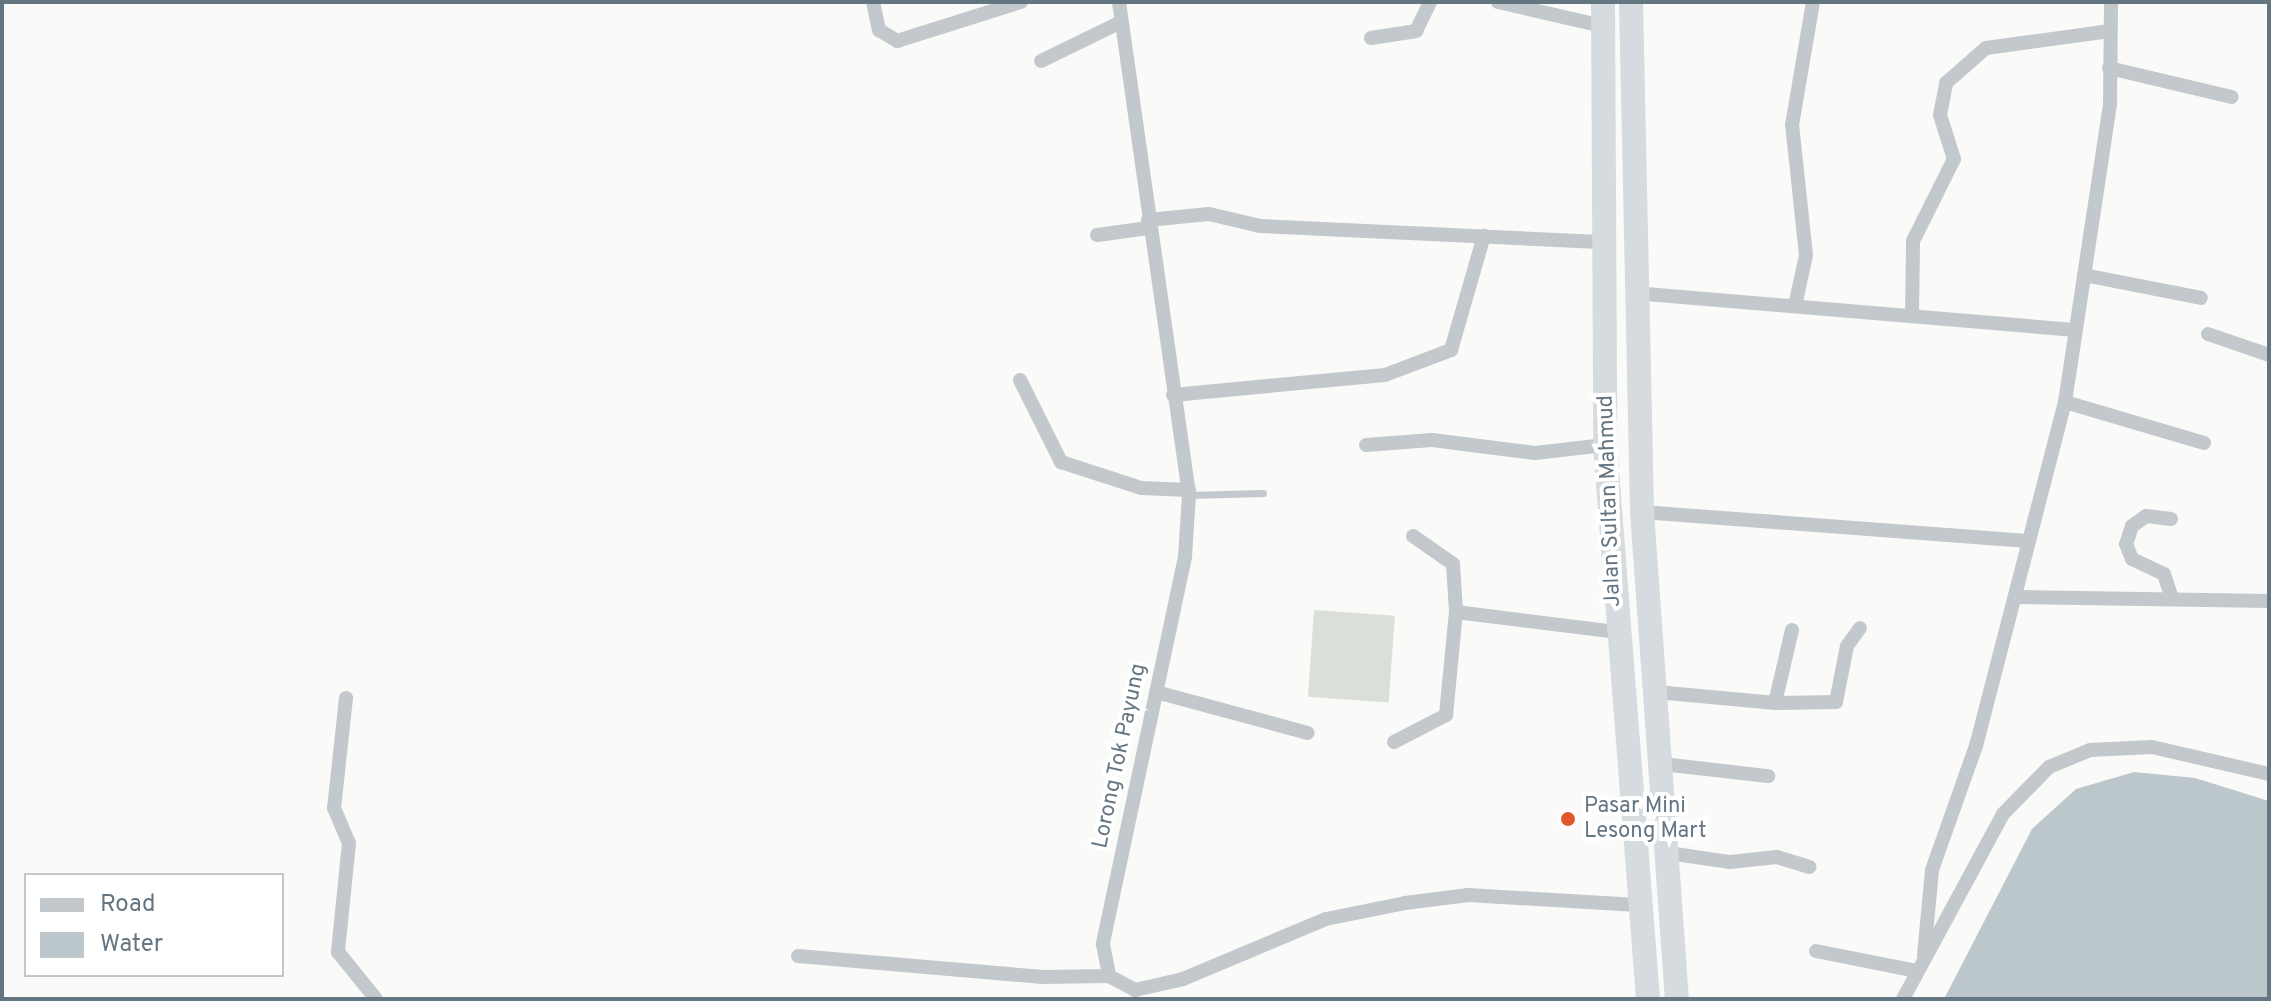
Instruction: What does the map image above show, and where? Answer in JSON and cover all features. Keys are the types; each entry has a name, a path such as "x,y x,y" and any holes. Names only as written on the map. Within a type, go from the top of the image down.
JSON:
{"highway":[{"name":"Jalan Sultan Mahmud","path":"1631,2 1634,293 1642,512 1667,825 1677,999"},
{"name":"Jalan Sultan Mahmud","path":"1603,14 1605,445 1616,632 1648,999"},
{"path":"1631,825 1667,825"}],"street":[{"path":"873,2 879,30 897,41 1021,2"},
{"name":"Lorong Tok Payung","path":"1109,976 1103,944 1185,557 1189,492 1148,224 1119,2"},
{"path":"1371,38 1416,31 1430,2"},
{"path":"1498,2 1603,14"},
{"path":"1795,306 1806,255 1792,125 1813,2"},
{"path":"1924,955 1932,870 1976,746 2015,597 2024,541 2065,402 2109,68 2111,2"},
{"path":"1041,61 1121,22"},
{"path":"1912,316 1913,241 1954,159 1940,115 1946,83 1986,48 2110,31"},
{"path":"2109,68 2232,97"},
{"path":"1097,235 1209,214 1260,226 1605,242"},
{"path":"1173,395 1385,375 1451,350 1484,236"},
{"path":"2084,275 2201,298"},
{"path":"1634,293 2075,330"},
{"path":"2208,334 2269,355"},
{"path":"1020,380 1061,462 1141,488 1189,492"},
{"path":"2065,402 2204,443"},
{"path":"1366,445 1432,440 1535,453 1605,445"},
{"path":"1642,512 2024,541"},
{"path":"2171,519 2146,516 2132,526 2126,544 2132,559 2164,574 2172,599"},
{"path":"1394,742 1446,715 1456,612 1453,564 1413,536"},
{"path":"2015,597 2269,601"},
{"path":"1456,612 1616,632"},
{"path":"1656,692 1775,703 1836,702 1847,646 1860,628"},
{"path":"1775,703 1792,630"},
{"path":"1156,692 1308,733"},
{"path":"346,698 334,808 349,843 338,952 376,999"},
{"path":"1903,999 1924,955 2003,814 2049,767 2090,750 2152,747 2269,774"},
{"path":"1662,764 1768,776"},
{"path":"1668,853 1730,862 1777,857 1810,867"},
{"path":"798,956 1041,977 1109,976 1134,994 1183,979 1326,919 1405,903 1468,895 1638,905"},
{"path":"1816,951 1916,971"}],"lane":[{"path":"1189,492 1263,493"}],"shaded area":[{"path":"1314,610 1395,616 1389,702 1308,697"}],"water":[{"path":"2134,772 2195,778 2269,801 2269,999 1944,999 2032,829 2076,789"}],"place":[{"name":"Pasar Mini Lesong Mart","path":"1568,819"}]}
